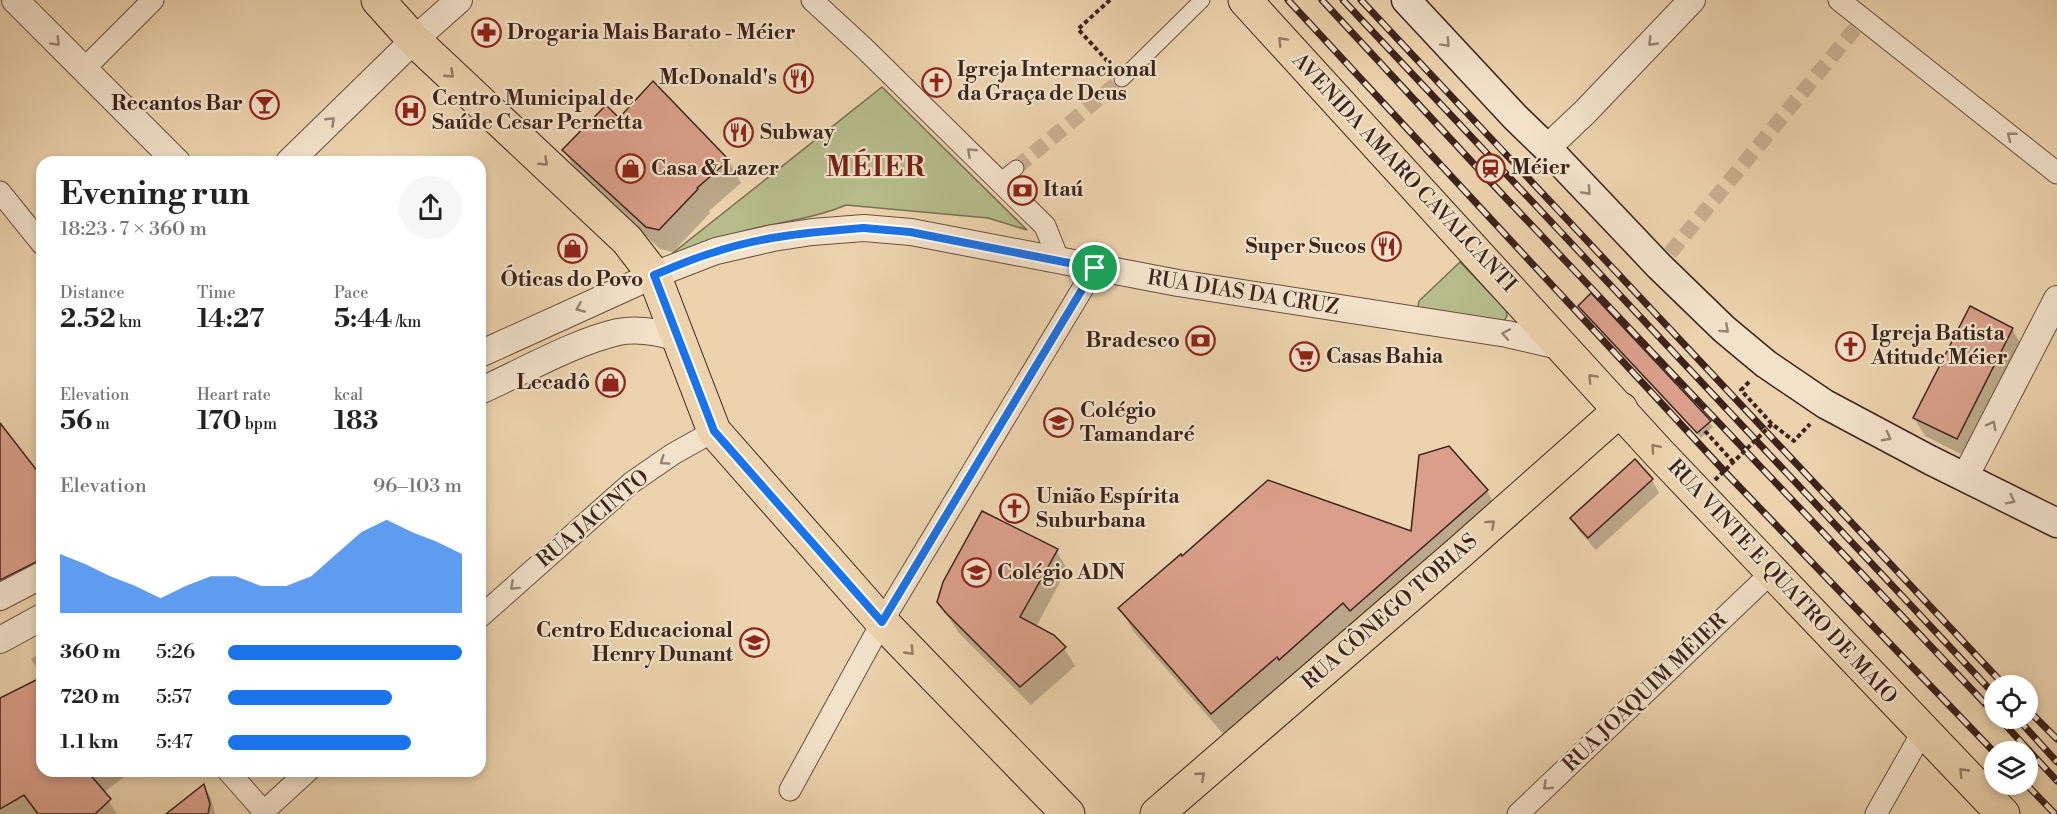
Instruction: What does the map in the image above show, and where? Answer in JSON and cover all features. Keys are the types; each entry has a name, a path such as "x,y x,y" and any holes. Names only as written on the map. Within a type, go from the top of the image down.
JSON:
{"main road":[{"path":"378,0 414,40 627,240 654,275 714,431 882,622 1068,814"},
{"name":"AVENIDA AMARO CAVALCANTI","path":"1245,0 1563,347"},
{"path":"1406,0 1659,266 1724,329 1766,364 1825,404 2057,523"},
{"name":"RUA VINTE E QUATRO DE MAIO","path":"1563,347 1658,452 2003,814"},
{"name":"RUA CÔNEGO TOBIAS","path":"1157,814 1621,409"}],"street":[{"path":"15,0 171,156"},
{"path":"83,70 153,0"},
{"path":"296,156 414,40 459,0"},
{"path":"812,0 1008,175 1046,226 1059,261"},
{"path":"1122,79 1202,0"},
{"path":"1547,148 1585,112 1692,0"},
{"path":"1839,0 2057,172"},
{"path":"0,192 36,237"},
{"name":"RUA DIAS DA CRUZ","path":"486,351 654,275 716,251 773,238 864,228 910,232 1178,283 1507,334 1563,347"},
{"path":"790,790 882,622 1095,268"},
{"path":"1965,477 2057,298"},
{"path":"486,388 571,349 619,332 658,332 678,338"},
{"name":"RUA JACINTO","path":"486,612 631,483 673,454 714,431"},
{"name":"RUA JOAQUIM MÉIER","path":"1518,814 1772,572"},
{"path":"0,597 36,578"},
{"path":"0,640 36,620"},
{"path":"1876,814 1923,731"},
{"path":"233,777 263,813 302,777"}],"path":[{"path":"1110,0 1078,29 1110,66 1119,58"},
{"path":"1741,390 1773,424 1794,441"},
{"path":"1714,480 1773,424"},
{"path":"1705,431 1734,463"}],"green space":[{"path":"882,87 1027,230 988,218 846,205 819,214 737,233 676,256 669,256"},
{"path":"1460,262 1506,310 1507,316 1504,321 1417,312 1419,301"}],"building":[{"name":"Casa & Lazer","path":"653,81 729,160 697,188 659,230 646,227 562,150 606,105 619,118"},
{"path":"1591,293 1711,421 1697,433 1578,306"},
{"path":"1970,306 2013,328 1957,439 1913,418"},
{"path":"0,423 36,469 36,562 0,580"},
{"path":"1449,446 1488,490 1350,611 1343,603 1279,660 1277,657 1211,714 1118,608 1181,554 1182,556 1268,480 1411,531 1419,455"},
{"path":"1635,459 1653,479 1588,538 1570,518"},
{"path":"982,511 1058,549 1020,617 1054,635 1066,647 1020,687 937,602 943,582"},
{"path":"36,680 36,777 92,777 111,799 95,814 38,814 24,795 0,809 0,698"},
{"path":"204,784 210,804 208,814 166,814"}],"tunnel":[{"path":"1670,253 1863,19"},
{"path":"1016,168 1122,79"}],"railway":[{"path":"1288,0 1727,474 1984,742"},
{"path":"1322,0 1484,175 1984,702"},
{"path":"1343,0 1984,683"},
{"path":"1361,0 1995,675"},
{"path":"2038,720 2057,739"},
{"path":"2009,729 2057,781"},
{"path":"2027,729 2057,762"},
{"path":"2037,795 2055,814"}],"place":[{"name":"Drogaria Mais Barato - Méier","path":"486,33"},
{"name":"McDonald's","path":"798,78"},
{"name":"Igreja Internacional da Graça de Deus","path":"936,82"},
{"name":"Recantos Bar","path":"264,104"},
{"name":"Centro Municipal de Saúde Cesar Pernetta","path":"411,111"},
{"name":"Subway","path":"739,133"},
{"name":"Méier","path":"1490,168"},
{"name":"Casa & Lazer","path":"630,169"},
{"name":"Itaú","path":"1022,190"},
{"name":"Super Sucos","path":"1387,247"},
{"name":"Óticas do Povo","path":"572,249"},
{"name":"Bradesco","path":"1201,341"},
{"name":"Igreja Batista Atitude Méier","path":"1850,346"},
{"name":"Casas Bahia","path":"1305,357"},
{"name":"Lecadô","path":"611,383"},
{"name":"Colégio Tamandaré","path":"1059,423"},
{"name":"União Espírita Suburbana","path":"1015,509"},
{"name":"Colégio ADN","path":"976,573"},
{"name":"Centro Educacional Henry Dunant","path":"754,643"}],"district":[{"name":"MÉIER","path":"876,168"}],"route":[{"path":"864,228 910,232 1095,268 882,622 714,431 654,275 716,251 773,238 864,228"}]}
